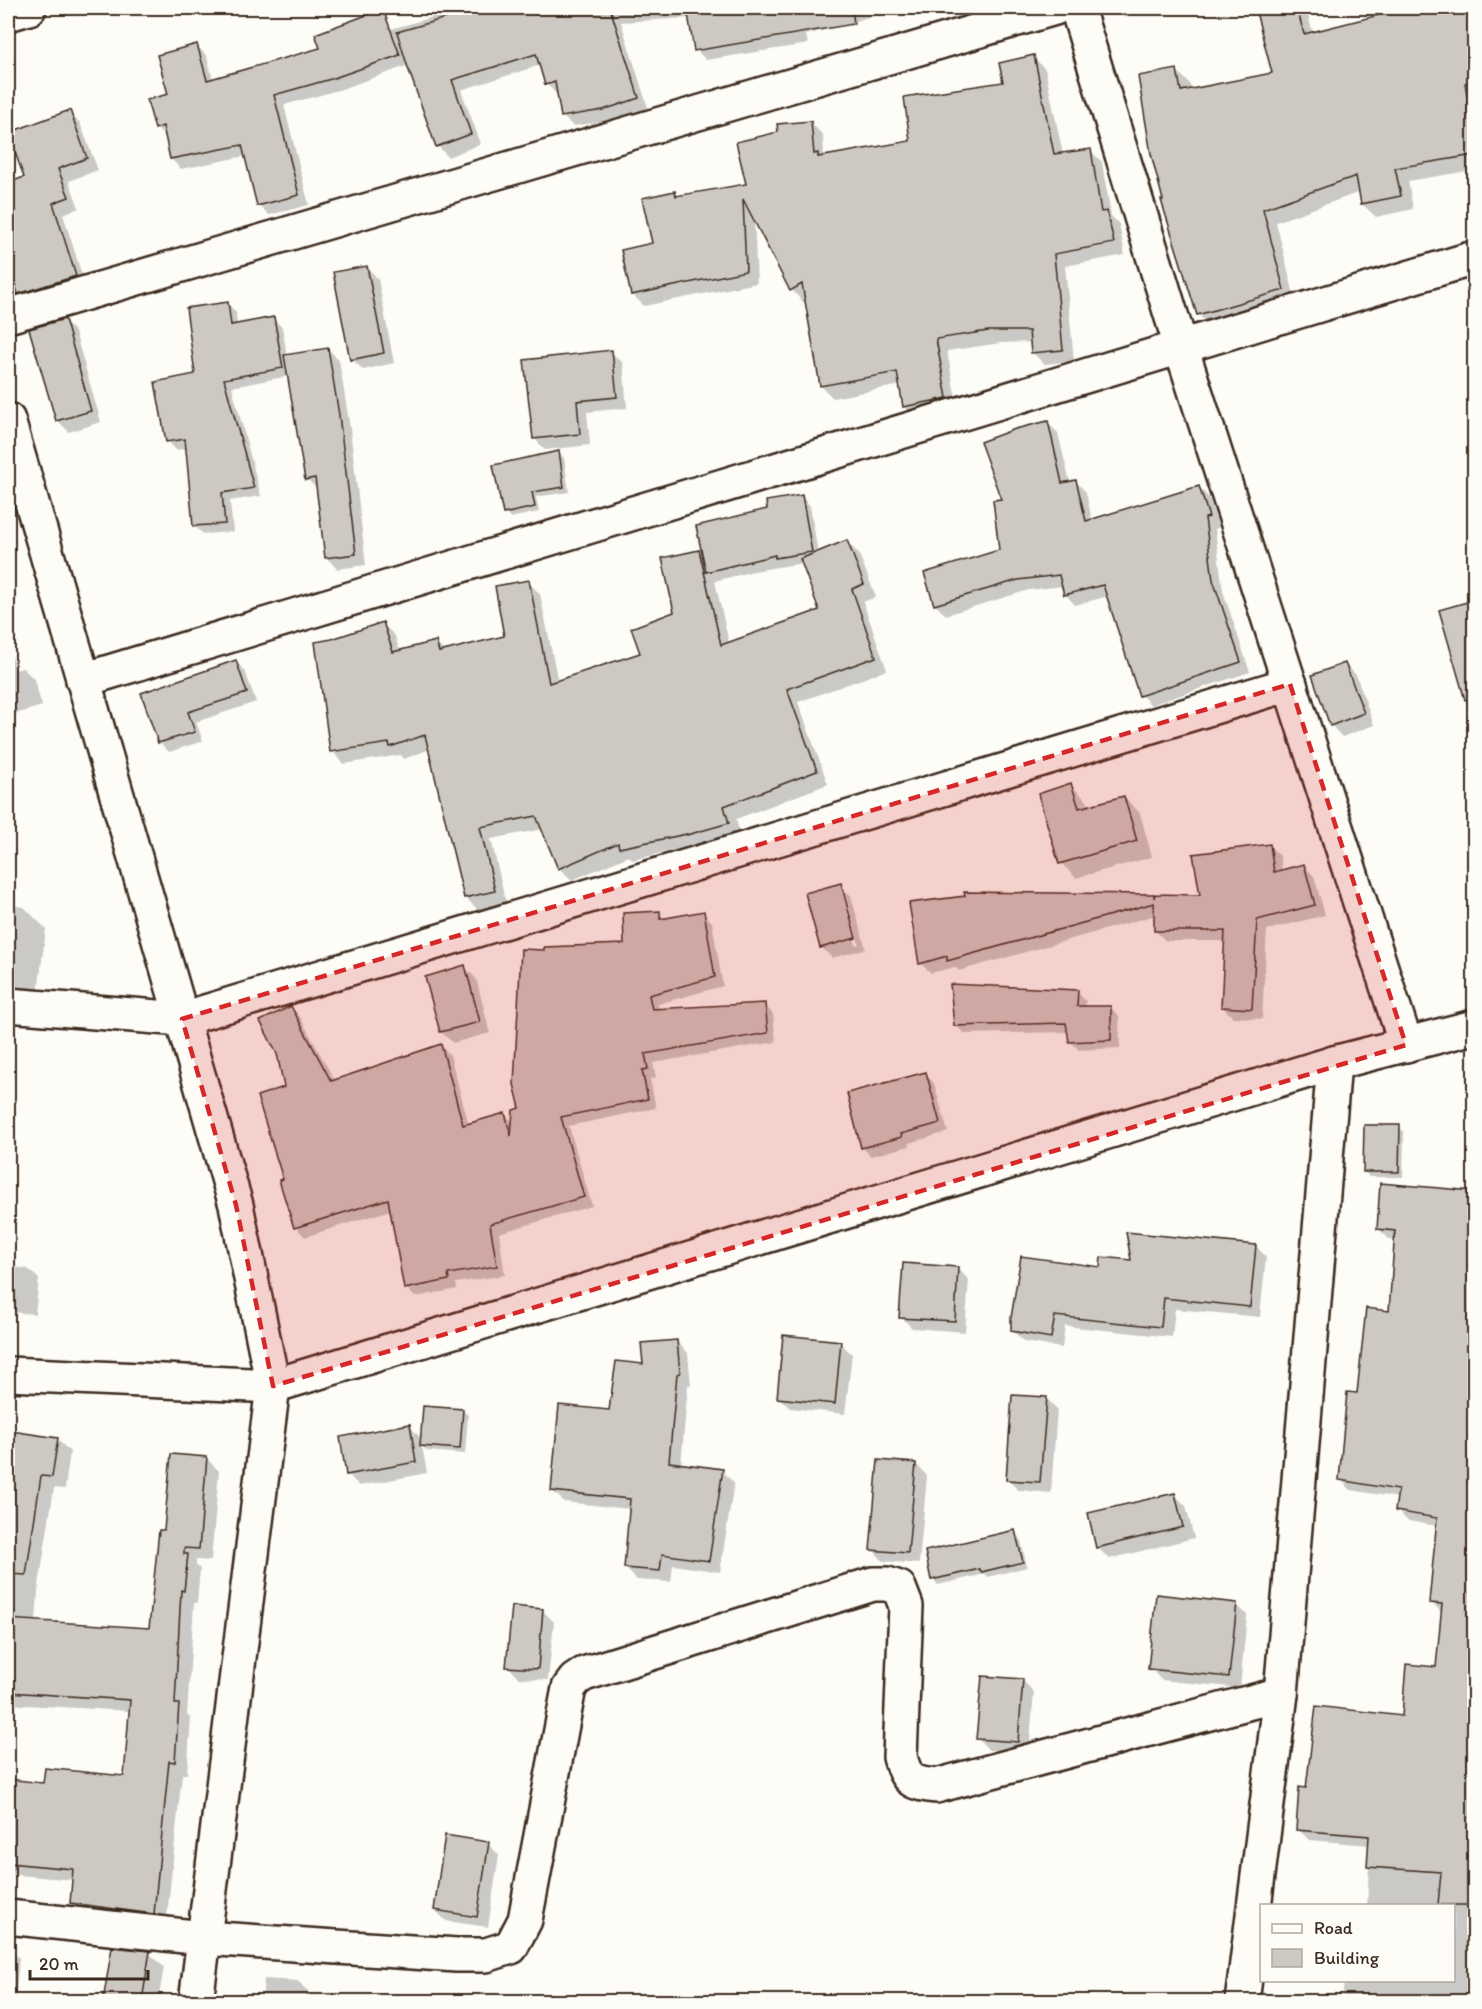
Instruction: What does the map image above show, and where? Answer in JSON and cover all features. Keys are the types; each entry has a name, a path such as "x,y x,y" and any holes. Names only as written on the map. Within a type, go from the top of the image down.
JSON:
{"street":[{"path":"8,14 29,8"},
{"path":"8,316 1055,8"},
{"path":"1077,8 1181,347 1406,1045"},
{"path":"83,680 1474,258"},
{"path":"8,420 236,1204 273,1386 196,2001"},
{"path":"8,1005 182,1019 1290,684"},
{"path":"8,1374 273,1386 1334,1063 1474,1027"},
{"path":"1242,2001 1281,1694 1334,1063"},
{"path":"8,1917 203,1938 457,1955 486,1955 511,1947 525,1920 569,1688 575,1680 584,1674 873,1584 887,1584 899,1588 906,1606 900,1757 904,1772 916,1784 936,1786 1281,1694"}],"highlighted area":[{"path":"1290,684 1406,1045 273,1386 236,1205 182,1019"}],"building":[{"path":"459,8 610,8 639,98 603,110 561,117 555,82 545,85 536,54 452,80 471,134 436,147 397,32 460,14"},
{"path":"687,8 852,8 854,24 694,51"},
{"path":"1255,8 1297,8 1304,34 1383,14 1382,8 1474,8 1474,80 1465,83 1474,137 1474,155 1395,168 1401,196 1361,204 1356,176 1263,209 1284,290 1197,315 1161,200 1163,200 1151,154 1138,76 1177,69 1181,91 1272,73"},
{"path":"383,9 400,55 331,79 274,95 299,195 257,206 242,145 170,159 163,126 155,129 147,100 168,94 157,55 197,44 207,80 320,48 315,34"},
{"path":"1034,55 1054,154 1091,149 1101,212 1107,211 1114,243 1054,254 1063,350 1031,353 1029,331 988,331 936,339 947,398 903,407 897,372 820,386 802,284 790,291 743,199 746,271 631,295 621,250 652,243 642,198 675,191 676,196 746,184 736,142 778,132 777,124 811,121 814,154 818,153 818,157 910,141 904,97 1003,82 999,63"},
{"path":"70,110 87,158 58,169 69,197 53,203 76,276 18,294 8,260 8,183 24,177 8,133"},
{"path":"367,266 384,353 350,360 333,272"},
{"path":"228,302 231,325 274,317 283,368 224,379 254,488 222,493 225,524 193,526 185,439 166,442 155,382 195,374 186,308"},
{"path":"65,319 91,411 56,421 29,329"},
{"path":"328,348 339,415 356,554 325,558 315,478 305,480 284,355"},
{"path":"612,350 617,397 577,401 580,434 533,439 524,360"},
{"path":"1048,421 1062,483 1076,480 1086,521 1199,486 1209,517 1205,518 1213,580 1241,662 1139,696 1103,585 1064,595 1059,575 1018,580 934,605 924,573 999,550 993,500 1001,499 980,442 1015,429"},
{"path":"559,451 564,487 532,492 535,507 503,514 493,465"},
{"path":"802,495 812,552 775,558 775,555 706,572 696,526 767,509 766,501"},
{"path":"847,540 864,584 852,589 876,657 787,689 817,771 724,806 729,823 687,835 619,848 618,843 558,869 536,816 480,827 495,891 464,898 425,735 390,747 389,743 330,752 315,642 332,639 383,622 393,652 436,641 439,652 504,636 495,586 529,580 549,683 640,653 631,628 674,612 662,558 699,550 721,645 819,610 800,559"},
{"path":"1474,600 1474,699 1465,700 1439,610"},
{"path":"236,660 247,693 188,712 195,732 158,743 141,693"},
{"path":"1345,663 1364,713 1330,726 1312,675"},
{"path":"1071,783 1079,808 1124,796 1137,841 1059,864 1038,794"},
{"path":"1270,844 1274,872 1304,864 1315,905 1257,920 1252,1009 1221,1007 1225,931 1154,931 1154,903 947,961 947,956 919,964 909,903 965,896 964,892 1154,894 1154,898 1155,894 1200,895 1193,854"},
{"path":"841,883 856,938 820,948 805,893"},
{"path":"660,911 660,919 704,911 715,977 649,995 652,1009 765,1003 768,1033 645,1054 648,1069 642,1070 648,1099 561,1117 584,1197 490,1224 497,1266 448,1274 449,1280 404,1289 388,1199 294,1228 279,1180 283,1179 257,1096 284,1087 277,1054 260,1021 291,1006 331,1081 441,1044 463,1125 505,1113 511,1136 513,1110 520,1108 514,1084 521,949 544,950 544,947 624,944 623,913"},
{"path":"465,965 480,1022 440,1032 425,977"},
{"path":"950,984 1078,990 1077,1006 1111,1006 1111,1040 1069,1042 1066,1023 954,1026"},
{"path":"926,1072 940,1123 901,1134 902,1137 861,1148 847,1093"},
{"path":"1364,1125 1400,1125 1399,1172 1363,1172"},
{"path":"1380,1183 1474,1191 1474,1512 1469,1545 1474,1545 1474,1606 1468,1670 1474,1671 1474,1905 1438,1904 1441,1872 1367,1867 1369,1836 1296,1830 1299,1787 1306,1788 1316,1706 1402,1716 1406,1664 1436,1667 1442,1604 1429,1603 1437,1518 1395,1511 1398,1490 1339,1480 1347,1392 1357,1393 1366,1308 1389,1311 1395,1231 1377,1229"},
{"path":"1126,1232 1256,1245 1250,1307 1164,1298 1161,1327 1055,1316 1051,1338 1011,1331 1021,1256 1100,1267 1101,1257 1131,1260"},
{"path":"903,1263 958,1267 955,1321 899,1318"},
{"path":"783,1335 841,1341 835,1404 777,1398"},
{"path":"677,1340 680,1373 677,1374 669,1462 723,1469 709,1561 662,1554 660,1571 624,1568 630,1499 551,1491 559,1405 609,1410 616,1361 643,1364 641,1343"},
{"path":"1012,1395 1047,1397 1040,1482 1006,1480"},
{"path":"423,1406 463,1409 460,1449 420,1446"},
{"path":"410,1424 416,1462 346,1475 340,1437"},
{"path":"11,1431 58,1438 52,1477 41,1476 26,1575 8,1574 8,1455"},
{"path":"171,1454 207,1457 199,1549 184,1548 184,1554 188,1554 184,1591 181,1590 175,1704 179,1704 175,1762 169,1761 154,1914 70,1903 73,1869 8,1863 8,1779 43,1783 45,1768 124,1776 130,1700 8,1692 8,1619 149,1628 159,1530 164,1530"},
{"path":"878,1460 916,1463 908,1553 870,1550"},
{"path":"1175,1493 1183,1527 1096,1548 1088,1513"},
{"path":"1015,1530 1023,1562 931,1580 925,1551"},
{"path":"1156,1594 1237,1603 1229,1677 1148,1669"},
{"path":"512,1606 543,1609 538,1669 506,1667"},
{"path":"982,1676 1023,1679 1018,1742 976,1739"},
{"path":"445,1835 489,1842 477,1917 434,1910"},
{"path":"112,1947 150,1951 142,2001 103,2001"}]}
